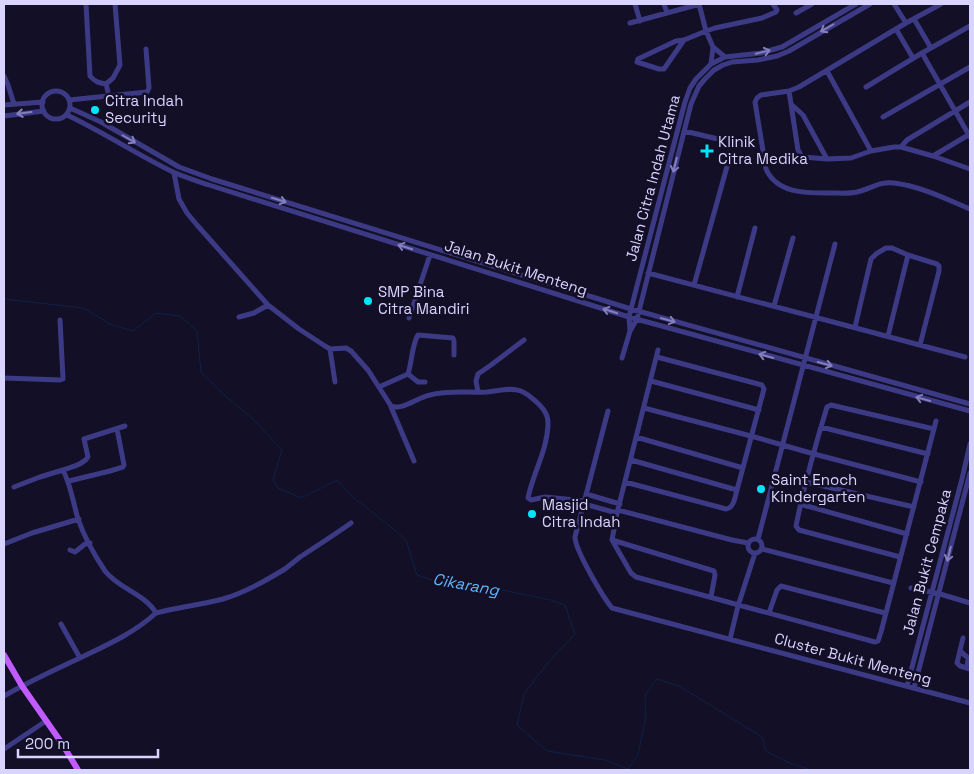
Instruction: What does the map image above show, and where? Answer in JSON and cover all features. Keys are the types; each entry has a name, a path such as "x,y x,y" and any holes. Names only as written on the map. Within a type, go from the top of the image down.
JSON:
{"main road":[{"path":"4,655 22,686 78,770"}],"street":[{"path":"86,4 90,76 95,82 106,84"},
{"path":"106,84 113,78 120,65 115,4"},
{"path":"635,4 640,20"},
{"path":"664,4 667,13"},
{"path":"630,23 696,4 713,47 725,57"},
{"path":"684,40 664,69 637,62 638,59 676,40 684,40 706,31 762,18 776,12 777,10 773,4"},
{"path":"796,13 802,6 812,4"},
{"name":"Jalan Citra Indah Utama","path":"630,331 629,317 680,117 688,103 690,88 711,64 725,57 761,54 782,47 856,4"},
{"path":"622,358 630,331 639,312 688,118 688,103 699,86 714,70 723,65 777,56 870,4"},
{"path":"894,4 906,23"},
{"path":"941,4 799,87 789,91 761,95 755,100 766,169 770,177 777,184 811,193 855,193 881,183 895,183 914,187 970,209"},
{"path":"914,19 931,48"},
{"path":"866,87 970,26"},
{"path":"896,30 913,58"},
{"path":"711,64 713,47"},
{"path":"69,100 129,93 146,93 148,91 146,49"},
{"path":"922,53 970,135 933,156"},
{"path":"883,117 970,67"},
{"path":"827,71 871,151"},
{"path":"4,76 14,104"},
{"path":"106,84 109,96"},
{"path":"789,91 798,150 806,158 851,158 871,151 901,147 970,169"},
{"path":"4,116 44,111 43,102 48,94 54,92 63,93 69,100 70,108 67,115"},
{"path":"4,105 43,102"},
{"path":"901,147 907,140 970,102"},
{"path":"792,105 803,115 826,159"},
{"name":"Jalan Bukit Menteng","path":"70,108 101,122 179,167 212,179 639,312 970,404"},
{"name":"Jalan Bukit Menteng","path":"44,111 47,116 53,119 62,118 67,115 96,129 174,173 629,317 970,411"},
{"path":"684,131 718,139"},
{"path":"694,285 728,163"},
{"path":"174,173 178,195 187,213 268,305 299,329 330,348 346,348 368,370 391,406 414,461"},
{"path":"737,297 755,228"},
{"path":"774,306 793,238"},
{"path":"758,539 835,244"},
{"path":"855,327 871,259 886,248 892,248 939,266 920,345"},
{"path":"410,318 430,254"},
{"path":"888,336 908,255"},
{"path":"648,273 965,357"},
{"path":"239,317 254,313 268,305"},
{"path":"4,378 63,379 60,320"},
{"path":"408,374 414,343 418,335 453,338 454,355"},
{"path":"478,392 476,381 478,374 524,340"},
{"path":"330,348 335,382"},
{"path":"658,350 612,540 713,570 715,575 711,597"},
{"path":"625,482 729,509 732,506 737,490 759,410 764,388 762,385 657,357"},
{"path":"379,387 408,374"},
{"path":"408,374 418,382 425,382"},
{"path":"651,381 759,410"},
{"path":"391,406 398,408 429,395 454,391 520,391 530,396 546,414 548,423 546,441 528,496 529,499 545,497 585,500 748,543"},
{"path":"900,557 799,530 796,526 800,504 827,407 831,405 934,429"},
{"path":"644,408 921,482"},
{"name":"Cluster Bukit Menteng","path":"608,411 575,542 582,558 611,607 970,703"},
{"name":"Cluster Bukit Menteng","path":"612,540 633,576 738,606 877,642 936,422"},
{"path":"14,487 84,462 88,457 84,439 125,426"},
{"path":"821,427 928,454"},
{"path":"69,481 123,467 117,429"},
{"path":"636,437 743,468"},
{"name":"Jalan Bukit Cempaka","path":"907,686 970,444"},
{"path":"631,460 737,490"},
{"path":"63,470 69,481 86,537 106,572 149,604 156,613"},
{"path":"914,688 970,473"},
{"path":"962,479 968,481"},
{"path":"806,482 914,507"},
{"path":"585,500 618,509"},
{"path":"800,504 907,534"},
{"path":"4,544 32,533 79,519"},
{"path":"4,696 114,642 146,622 156,613 205,603 254,587 287,568 298,558 351,523"},
{"path":"949,528 955,529"},
{"path":"730,639 738,606 755,553 762,549 762,543 758,539 752,539 748,543"},
{"path":"70,550 75,552 85,544 90,543"},
{"path":"748,543 748,548 755,553"},
{"path":"762,549 893,583"},
{"path":"769,613 776,590 781,586 885,613"},
{"path":"911,588 940,594 970,604"},
{"path":"62,624 80,658"},
{"path":"960,651 968,658 969,668 959,666 957,663 960,651 964,638"},
{"path":"4,749 46,721"}],"waterway":[{"name":"Cikarang","path":"4,299 83,308 112,325 133,331 156,313 180,316 197,331 201,372 254,420 282,450 273,480 278,488 301,498 337,480 355,499 406,540 417,575 441,583 492,588 551,600 565,605 575,634 550,660 524,694 517,725 547,751 605,760 628,769 638,755 646,716 645,695 657,679 679,686 762,737 766,751 787,762 811,770"}],"place":[{"name":"Citra Indah Security","path":"95,110"},
{"name":"Klinik Citra Medika","path":"707,151"},
{"name":"SMP Bina Citra Mandiri","path":"368,301"},
{"name":"Saint Enoch Kindergarten","path":"761,489"},
{"name":"Masjid Citra Indah","path":"532,514"}]}
